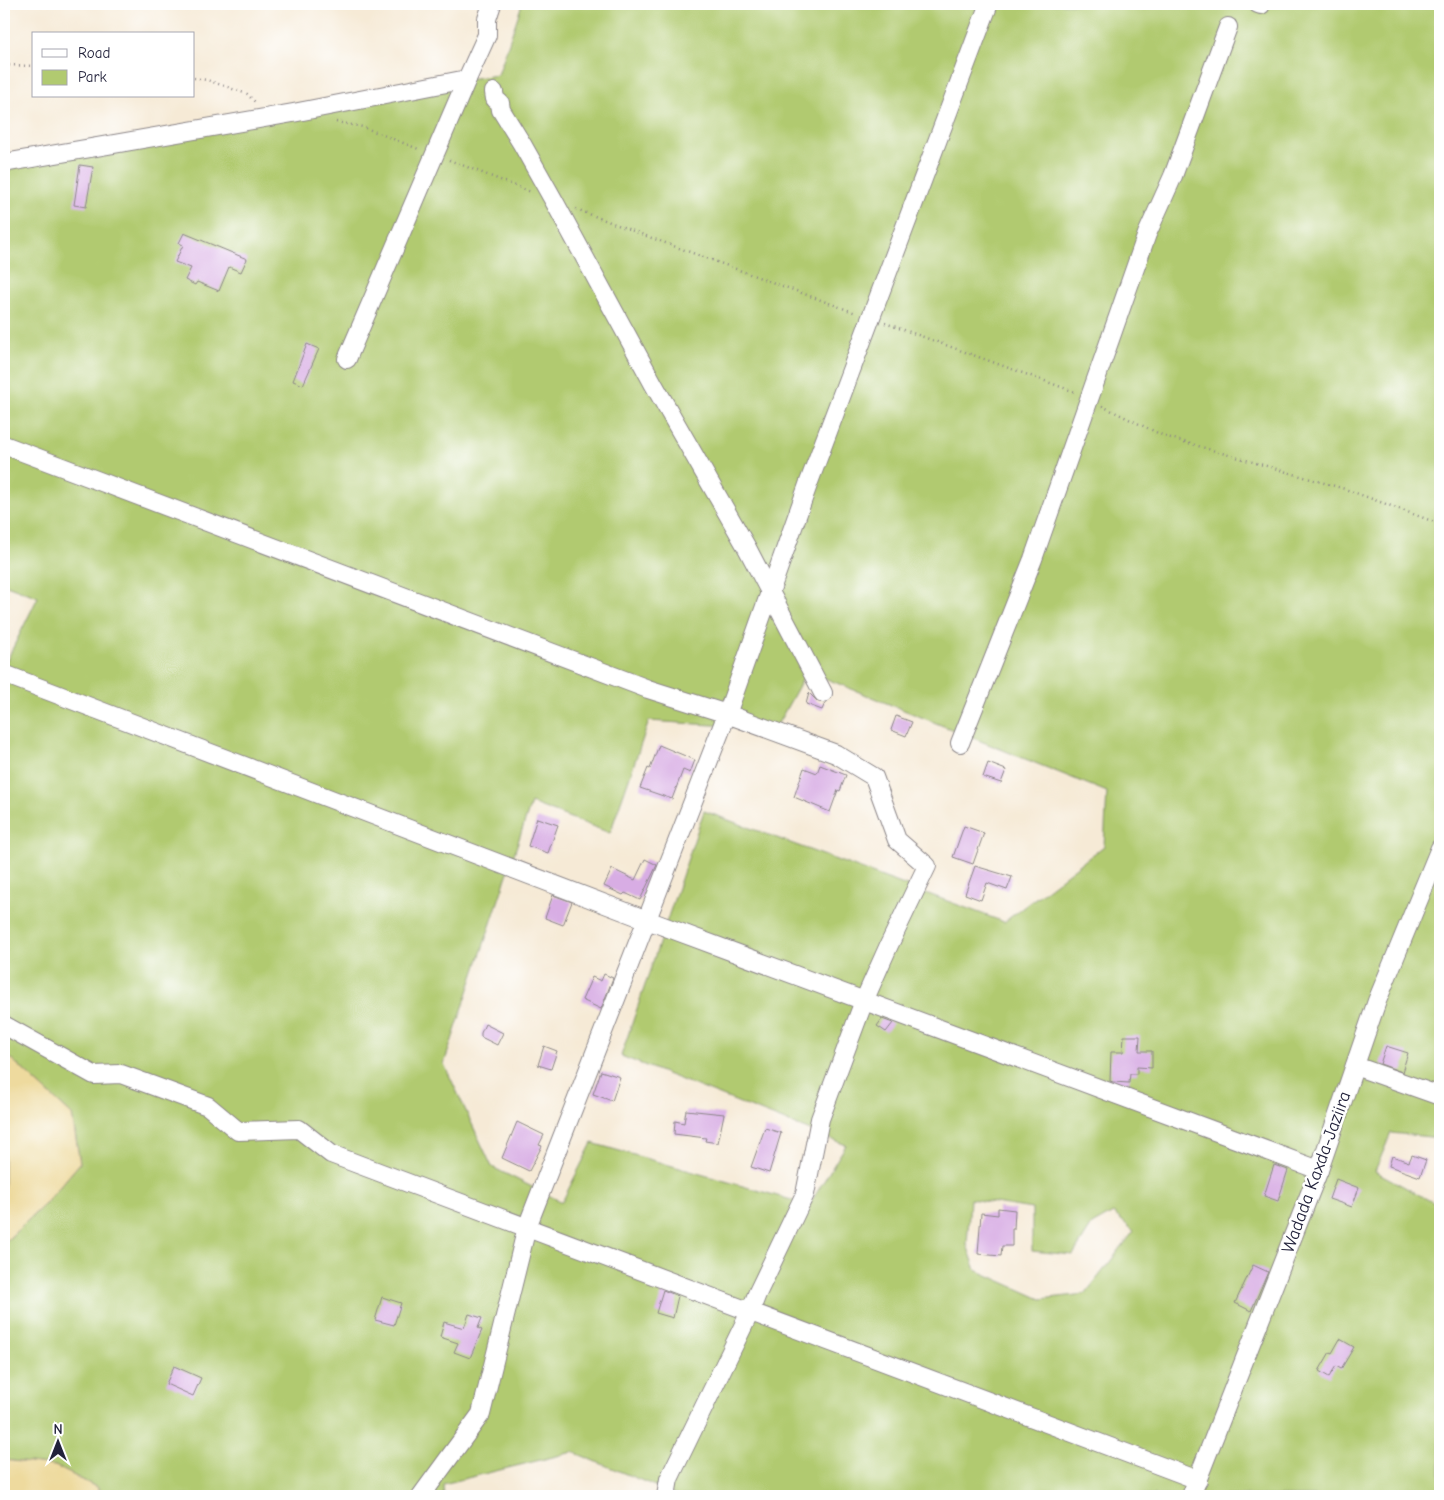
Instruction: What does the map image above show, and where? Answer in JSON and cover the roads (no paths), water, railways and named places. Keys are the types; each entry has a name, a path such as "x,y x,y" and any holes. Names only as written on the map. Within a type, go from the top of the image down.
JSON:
{"street":[{"path":"347,359 487,35 487,19 492,4"},
{"path":"421,1496 481,1414 526,1228 727,714 809,482 988,6"},
{"path":"960,743 1033,559 1147,234 1172,176 1228,27"},
{"path":"4,163 294,113 467,79"},
{"path":"494,92 495,99 500,103 501,110 554,201 654,386 741,538 823,692"},
{"path":"4,445 648,689 727,714 836,754 874,777 897,840 928,859 864,1001 820,1119 805,1194 669,1479 666,1496"},
{"path":"4,674 647,920 1319,1170"},
{"name":"Wadada Kaxda-Jaziira","path":"1195,1488 1319,1170 1377,1001 1440,848"},
{"path":"4,1025 94,1075 121,1074 208,1106 238,1131 299,1130 331,1154 750,1312 1195,1488"},
{"path":"1354,1066 1440,1096"}]}
